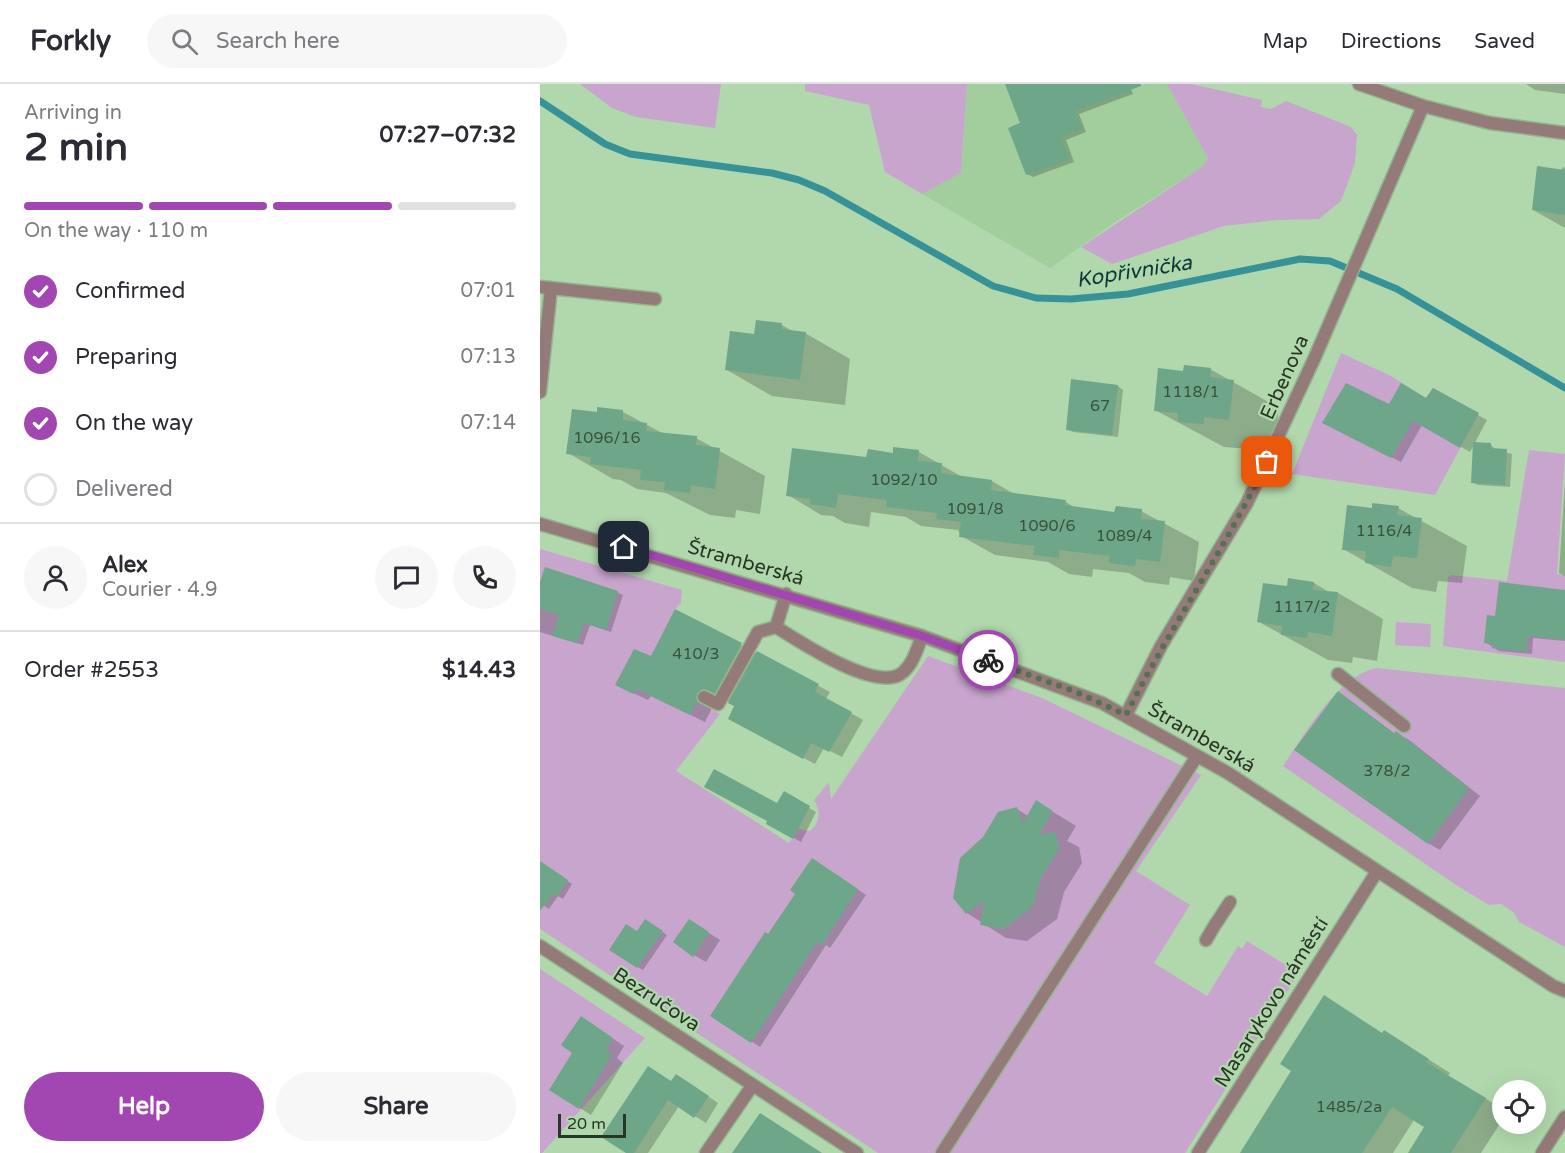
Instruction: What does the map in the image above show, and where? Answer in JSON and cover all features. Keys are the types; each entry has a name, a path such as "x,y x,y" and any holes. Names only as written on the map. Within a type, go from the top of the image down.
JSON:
{"street":[{"path":"1359,84 1423,106 1490,123 1565,133"},
{"name":"Erbenova","path":"1126,715 1158,652 1247,503 1337,305 1423,106"},
{"path":"540,392 545,287 655,299"},
{"name":"Štramberská","path":"540,524 786,594 922,636 1076,692 1126,715 1248,786 1376,873 1553,986 1565,991"},
{"path":"776,627 786,594"},
{"path":"704,697 718,704 758,632 776,627 824,657 883,678 897,676 905,671 916,653 922,636"},
{"path":"1338,674 1404,726"},
{"path":"942,1153 1197,756"},
{"name":"Masarykovo náměstí","path":"1198,1153 1376,873"},
{"path":"1206,940 1230,902"},
{"name":"Bezručova","path":"540,946 752,1086"},
{"path":"706,1153 752,1086 857,1153"},
{"path":"1542,1153 1565,1117"}],"shaded area":[{"path":"580,84 721,84 715,128 636,117 612,108"},
{"path":"805,84 967,84 961,173 922,194 885,172 869,105 805,91"},
{"path":"967,84 1126,84 1128,90 1145,84 1167,84 1208,158 1202,167 1117,221 1050,268 922,194 961,173"},
{"path":"1167,84 1192,84 1262,100 1261,107 1271,109 1286,101 1351,127 1357,135 1355,163 1341,201 1319,219 1277,220 1224,226 1112,264 1081,247 1202,167 1208,158"},
{"path":"1341,353 1391,376 1426,398 1433,388 1479,413 1435,495 1292,474"},
{"path":"1529,450 1565,454 1557,574 1565,575 1565,662 1443,646 1448,577 1451,575 1507,581"},
{"path":"540,549 682,590 681,603 675,609 645,675 720,714 676,771 789,843 798,829 810,831 816,824 818,808 814,800 829,782 831,799 928,656 1042,698 1201,775 1136,871 1190,905 1154,963 1207,996 1238,946 1242,949 1247,941 1299,973 1185,1153 878,1153 540,929"},
{"path":"1396,622 1431,624 1430,647 1395,645"},
{"path":"1376,668 1565,688 1565,947 1519,922 1514,913 1501,904 1489,905 1456,885 1283,766 1312,723 1335,695 1361,673"},
{"path":"540,969 645,1038 542,1153 540,1153"}],"building":[{"path":"1005,84 1141,84 1141,86 1075,111 1082,129 1061,137 1069,159 1026,175 1008,128 1020,123"},
{"path":"1537,166 1565,170 1565,215 1532,210"},
{"path":"756,320 782,323 782,329 806,332 800,380 725,370 730,331 754,334"},
{"path":"1184,365 1211,368 1210,377 1234,380 1229,420 1204,417 1204,424 1178,422 1178,413 1154,411 1158,368 1183,371"},
{"path":"1071,379 1118,385 1112,435 1066,430"},
{"path":"1346,383 1389,404 1401,383 1426,398 1433,388 1479,413 1460,448 1413,421 1391,458 1322,423"},
{"path":"597,407 623,410 623,420 647,423 646,431 697,436 696,445 720,448 715,489 691,485 690,493 664,490 665,482 640,480 641,470 590,464 591,457 566,454 572,409 597,412"},
{"path":"1473,442 1491,443 1491,448 1507,449 1505,485 1471,483"},
{"path":"893,447 919,450 918,461 942,463 941,473 992,480 991,490 1066,500 1065,505 1114,512 1116,506 1142,509 1141,519 1165,521 1160,562 1136,559 1135,566 1109,563 1110,556 1059,550 1059,558 1033,555 1035,546 959,537 961,522 936,519 937,513 886,507 886,500 838,494 836,508 810,504 810,499 786,496 792,448 866,457 868,449 893,453"},
{"path":"1372,503 1399,506 1397,515 1422,518 1417,558 1393,556 1391,567 1365,563 1366,551 1342,550 1347,505 1372,508"},
{"path":"545,567 618,591 606,630 584,623 577,643 552,636 559,615 540,609 540,582"},
{"path":"1288,578 1314,582 1313,590 1338,592 1332,636 1308,632 1307,638 1281,635 1282,626 1257,622 1263,583 1287,586"},
{"path":"1499,582 1565,590 1565,640 1528,636 1527,652 1492,648 1492,644 1484,643 1487,615 1495,616"},
{"path":"675,609 742,643 715,693 704,689 697,693 697,702 690,715 636,689 633,694 615,685 634,649 651,656"},
{"path":"757,651 819,684 815,692 852,712 829,752 811,743 803,759 728,719 734,706 728,703"},
{"path":"1338,691 1394,733 1396,731 1469,788 1428,844 1294,750"},
{"path":"714,769 777,803 784,791 810,806 793,839 766,824 767,821 704,787"},
{"path":"1036,800 1053,811 1039,834 1055,832 1059,849 1041,878 1033,906 1003,929 980,925 984,901 966,914 953,898 960,858 983,837 998,812 1017,807 1023,823"},
{"path":"812,858 858,889 822,945 817,942 751,1043 710,1016 765,932 768,934 795,894 790,890"},
{"path":"540,861 568,880 557,897 552,895 540,911"},
{"path":"645,919 663,931 637,968 609,950 626,924 637,931"},
{"path":"689,919 709,932 693,957 673,942"},
{"path":"1324,995 1382,1033 1384,1030 1429,1059 1426,1062 1486,1098 1451,1153 1408,1153 1424,1127 1392,1107 1362,1153 1240,1153 1291,1071 1280,1064"},
{"path":"581,1016 613,1038 606,1051 612,1055 579,1109 549,1090 572,1053 561,1045"},
{"path":"648,1066 671,1081 676,1074 709,1096 694,1118 668,1100 634,1153 626,1153 601,1137"},
{"path":"760,1113 822,1153 732,1153"}],"waterway":[{"name":"Kopřivnička","path":"540,101 605,144 630,154 772,173 799,180 825,191 993,286 1036,298 1071,299 1128,294 1300,259 1330,261 1397,289 1565,388"}],"way so far":[{"path":"988,660 1076,692 1126,715 1154,658 1247,503 1267,462"}],"route":[{"path":"624,547 922,636 988,660"}]}
